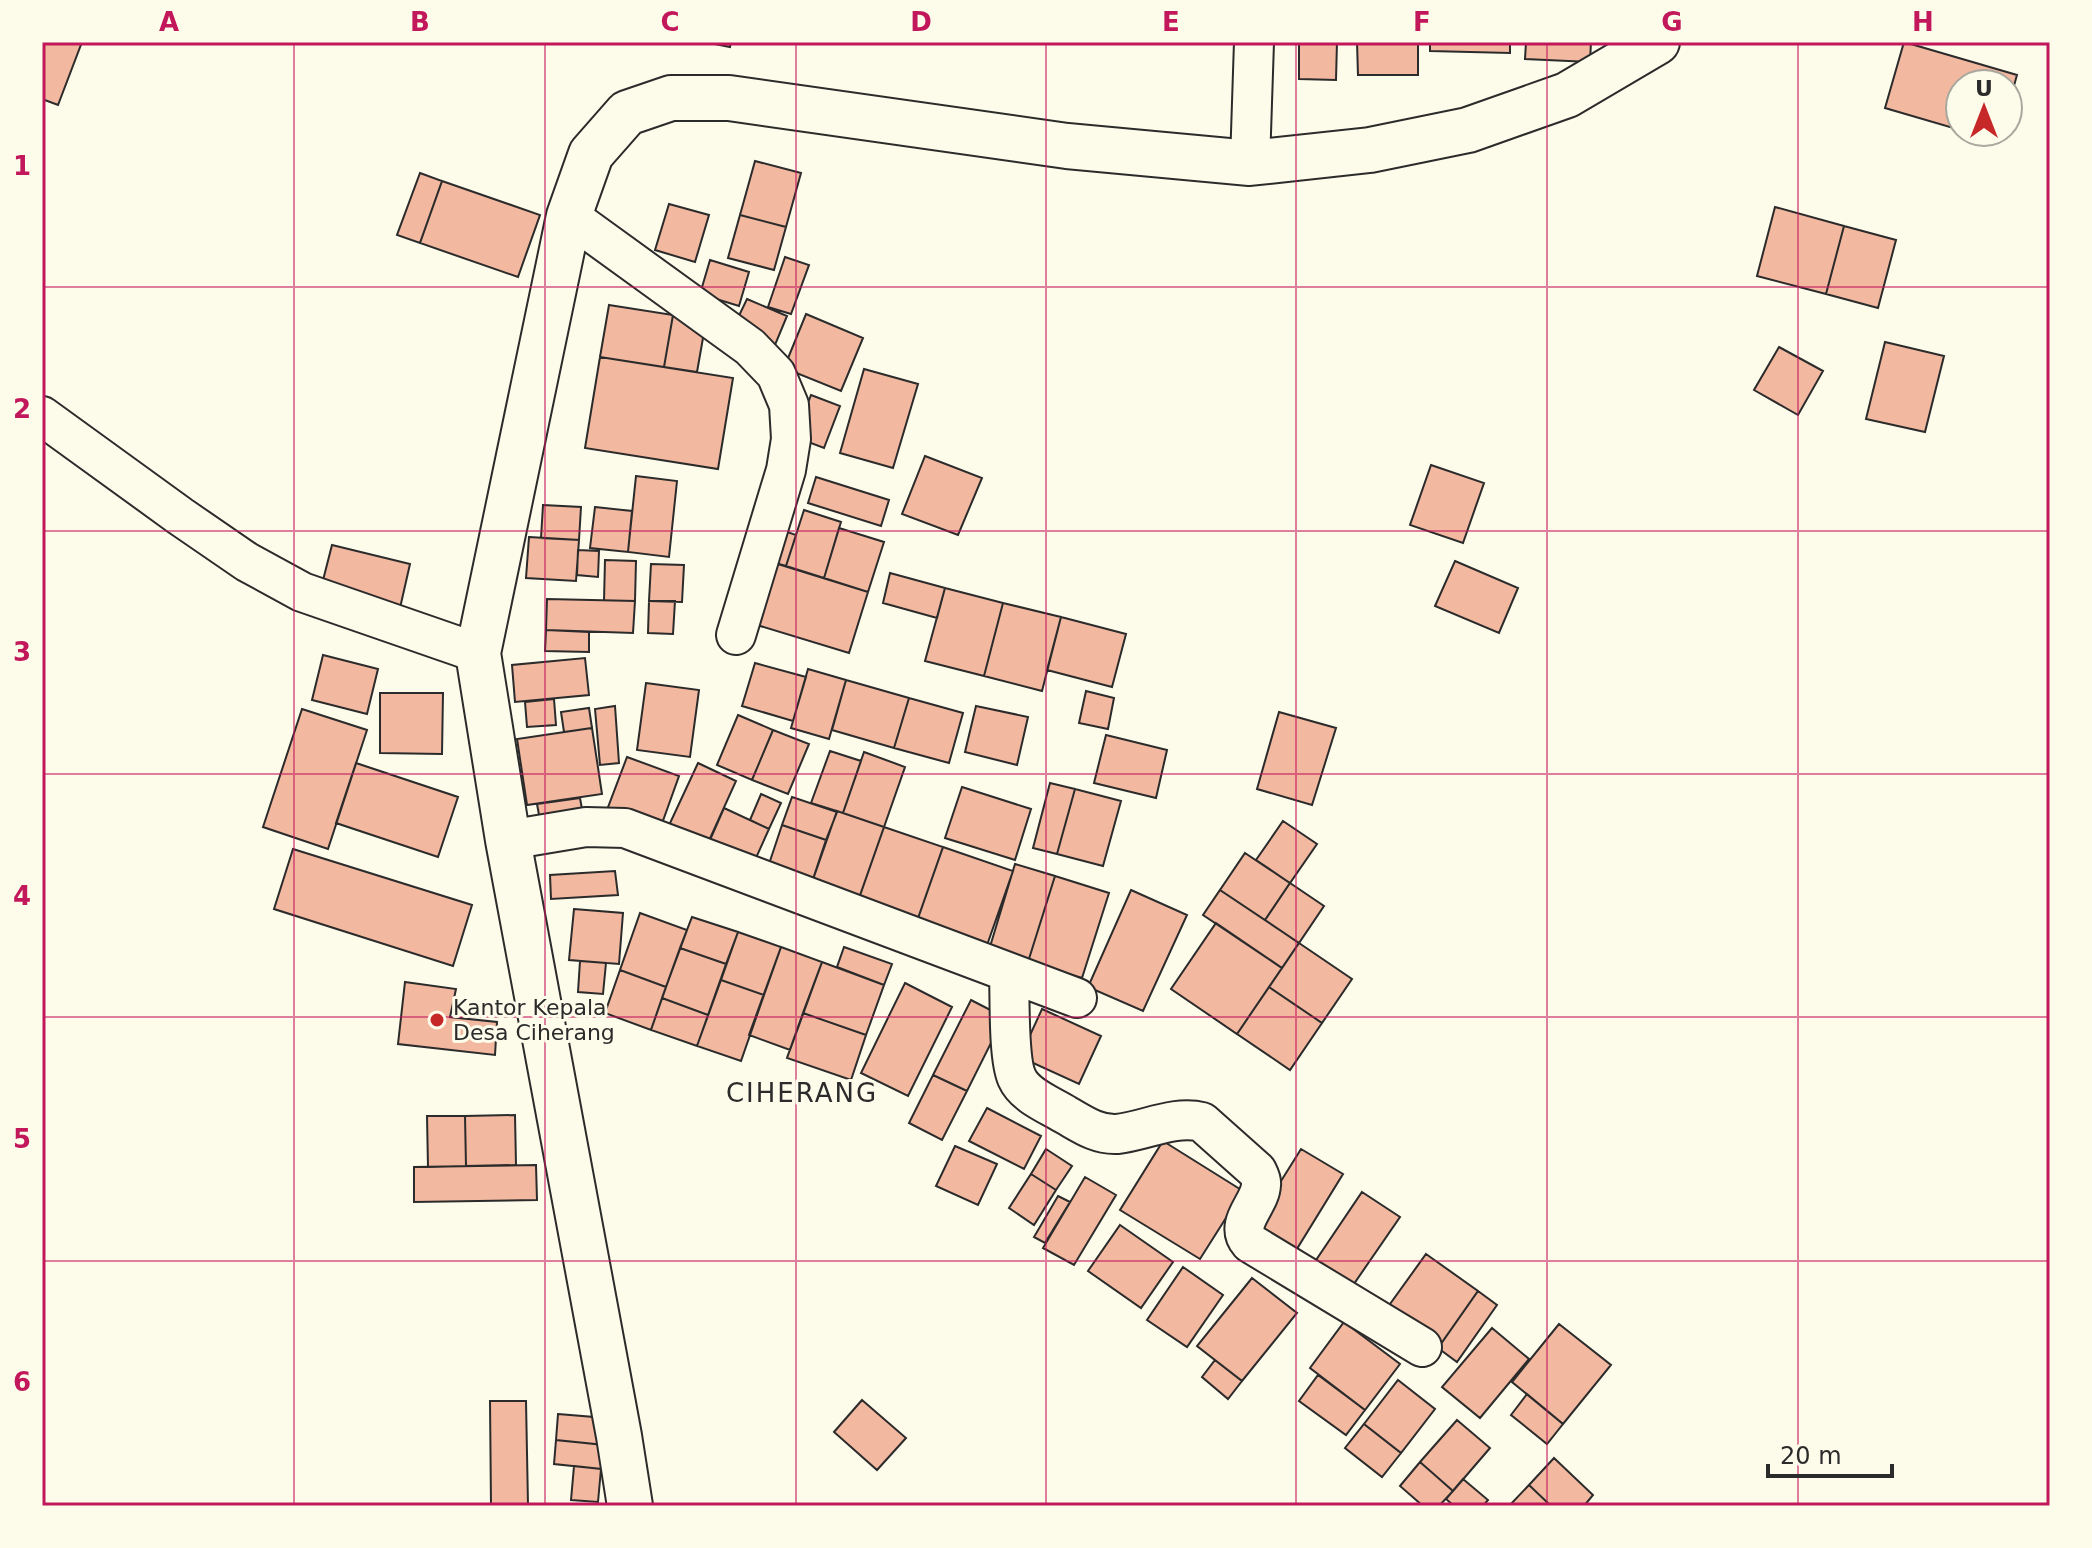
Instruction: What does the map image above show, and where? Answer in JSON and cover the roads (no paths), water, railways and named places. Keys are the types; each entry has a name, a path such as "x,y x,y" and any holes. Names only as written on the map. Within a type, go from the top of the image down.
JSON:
{"street":[{"path":"1250,163 1254,42"},
{"path":"630,1506 508,840 478,653 569,216 591,154 627,113 671,98 729,98 1067,146 1250,163 1370,150 1468,130 1567,95 1657,42"},
{"path":"569,216 750,347 776,374 789,405 791,439 786,470 736,635"},
{"path":"42,416 247,562 302,592 478,653"},
{"path":"508,840 586,827 625,828 1077,998"},
{"path":"1009,973 1012,1053 1017,1078 1031,1094 1092,1130 1110,1134 1180,1120 1202,1122 1257,1171 1261,1180 1245,1223 1246,1237 1250,1243 1422,1347"}],"place":[{"name":"Kantor Kepala Desa Ciherang","path":"437,1020"}],"district":[{"name":"CIHERANG","path":"802,1093"}]}
